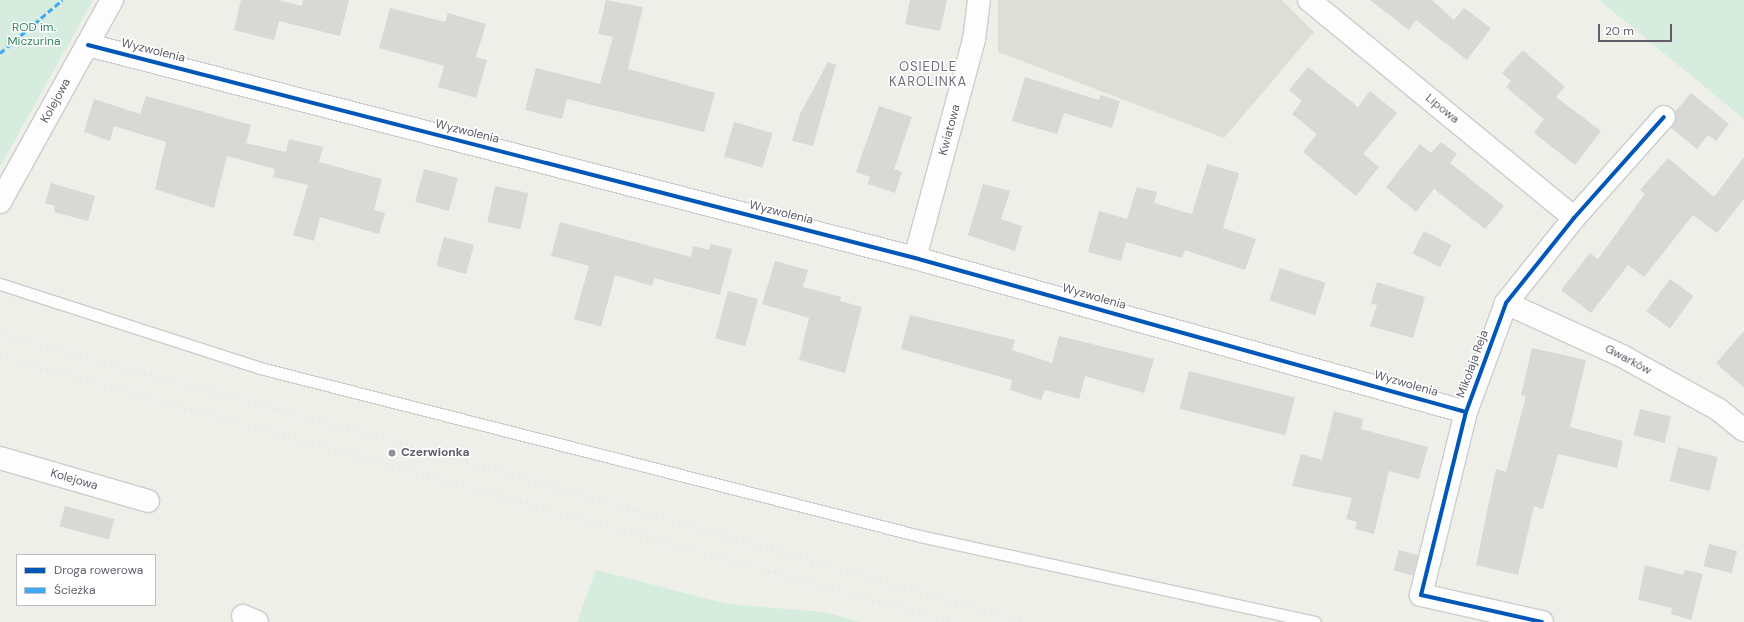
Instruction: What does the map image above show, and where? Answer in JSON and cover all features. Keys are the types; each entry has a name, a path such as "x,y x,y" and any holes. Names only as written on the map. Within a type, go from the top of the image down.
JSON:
{"street":[{"name":"Kolejowa","path":"0,202 112,0"},
{"name":"Kwiatowa","path":"916,258 974,40 980,0"},
{"name":"Lipowa","path":"1309,0 1574,218"},
{"name":"Wyzwolenia","path":"88,45 916,258 1466,412"},
{"name":"Mikołaja Reja","path":"1542,622 1420,595 1466,412 1506,302 1574,218 1664,117"},
{"name":"Gwarków","path":"1506,302 1622,356 1719,410 1744,430"},
{"name":"Kolejowa","path":"0,458 148,502"}],"lane":[{"path":"0,284 268,370 920,536 1315,622"}],"shaded area":[{"path":"998,0 1282,0 1314,32 1224,138 998,52"}],"green space":[{"name":"ROD im. Miczurina","path":"0,0 93,0 0,167"},
{"path":"1599,0 1744,0 1744,119"},
{"path":"596,570 727,604 824,612 861,622 577,622"}],"building":[{"path":"241,0 278,0 302,6 303,0 349,0 340,36 279,21 274,40 234,30"},
{"path":"606,0 643,7 628,69 715,93 704,132 567,99 562,119 525,110 536,68 600,84 613,37 598,34"},
{"path":"910,0 947,0 940,31 905,24"},
{"path":"1370,0 1432,0 1454,20 1464,8 1491,28 1467,60 1416,20 1409,30"},
{"path":"390,8 445,22 448,13 486,24 476,57 487,60 476,98 438,87 444,66 379,48"},
{"path":"1523,50 1565,87 1556,97 1601,131 1575,165 1534,133 1544,119 1506,87 1511,81 1502,73"},
{"path":"828,62 836,65 813,146 792,141 800,114"},
{"path":"1308,67 1358,107 1370,91 1397,113 1363,154 1379,167 1356,196 1303,152 1317,134 1292,114 1302,101 1289,90"},
{"path":"1025,77 1099,100 1100,95 1120,101 1112,128 1064,113 1057,134 1012,121"},
{"path":"1691,93 1729,124 1716,141 1708,135 1697,149 1671,128 1676,120 1675,112"},
{"path":"146,96 251,125 246,143 286,152 289,139 323,147 319,162 382,179 374,210 385,213 379,234 320,217 314,241 293,235 308,185 273,177 275,169 227,156 214,208 155,189 166,142 114,126 110,141 84,132 94,99 140,114"},
{"path":"879,106 912,117 894,169 902,172 895,193 868,184 870,177 856,172"},
{"path":"734,122 772,133 763,168 724,157"},
{"path":"1441,142 1457,154 1450,163 1504,206 1485,229 1434,189 1416,212 1386,187 1420,144 1431,153"},
{"path":"1744,157 1744,199 1717,233 1693,215 1644,277 1628,265 1591,313 1561,290 1590,253 1598,259 1645,194 1640,190 1668,158 1714,197"},
{"path":"1207,164 1239,173 1223,228 1256,239 1245,270 1185,250 1182,258 1126,242 1121,261 1088,252 1099,211 1127,219 1137,187 1157,192 1154,203 1192,214"},
{"path":"424,169 458,178 449,211 415,202"},
{"path":"51,183 95,196 88,221 54,212 55,206 45,203"},
{"path":"983,184 1010,191 1001,219 1022,226 1015,251 968,235"},
{"path":"495,186 528,193 521,229 487,222"},
{"path":"560,222 691,257 693,246 709,250 711,244 732,249 720,295 654,278 652,286 615,275 601,327 574,319 589,266 551,256"},
{"path":"1424,231 1452,245 1440,267 1413,253"},
{"path":"444,237 474,245 466,274 436,266"},
{"path":"775,261 808,270 803,287 841,297 840,301 862,307 845,373 799,360 809,318 762,304"},
{"path":"1280,268 1326,283 1315,315 1269,300"},
{"path":"1670,279 1693,296 1670,328 1646,311"},
{"path":"1377,282 1425,297 1413,338 1370,326 1377,305 1371,303"},
{"path":"728,291 758,299 745,346 715,338"},
{"path":"910,315 1015,340 1012,350 1052,363 1059,336 1154,359 1144,393 1085,376 1079,399 1045,390 1041,400 1010,390 1012,380 901,349"},
{"path":"1744,331 1744,388 1716,363"},
{"path":"1532,348 1586,360 1570,427 1623,441 1617,468 1558,454 1543,509 1534,506 1518,575 1476,565 1496,469 1506,472 1526,396 1521,395"},
{"path":"1189,371 1295,397 1285,435 1180,409"},
{"path":"1640,409 1671,417 1665,443 1633,435"},
{"path":"1334,411 1363,419 1361,429 1428,447 1419,479 1389,471 1374,534 1355,529 1357,522 1346,519 1352,498 1292,486 1301,454 1322,460"},
{"path":"1678,447 1718,457 1709,491 1670,481"},
{"path":"65,506 114,519 109,539 60,526"},
{"path":"1709,544 1737,551 1732,573 1703,566"},
{"path":"1399,550 1418,555 1413,575 1394,570"},
{"path":"1645,565 1683,575 1685,570 1703,574 1691,620 1671,614 1672,608 1638,600"}],"railway":[{"path":"0,334 437,453 1024,622"},
{"path":"0,356 952,622"}],"marked path":[{"path":"0,53 62,0"}],"cycle path":[{"path":"88,45 915,258 1466,412"},
{"path":"1542,622 1421,595 1466,412 1506,303 1574,218 1664,117"}],"place":[{"name":"Czerwionka","path":"392,453"}],"district":[{"name":"OSIEDLE KAROLINKA","path":"928,76"}]}
